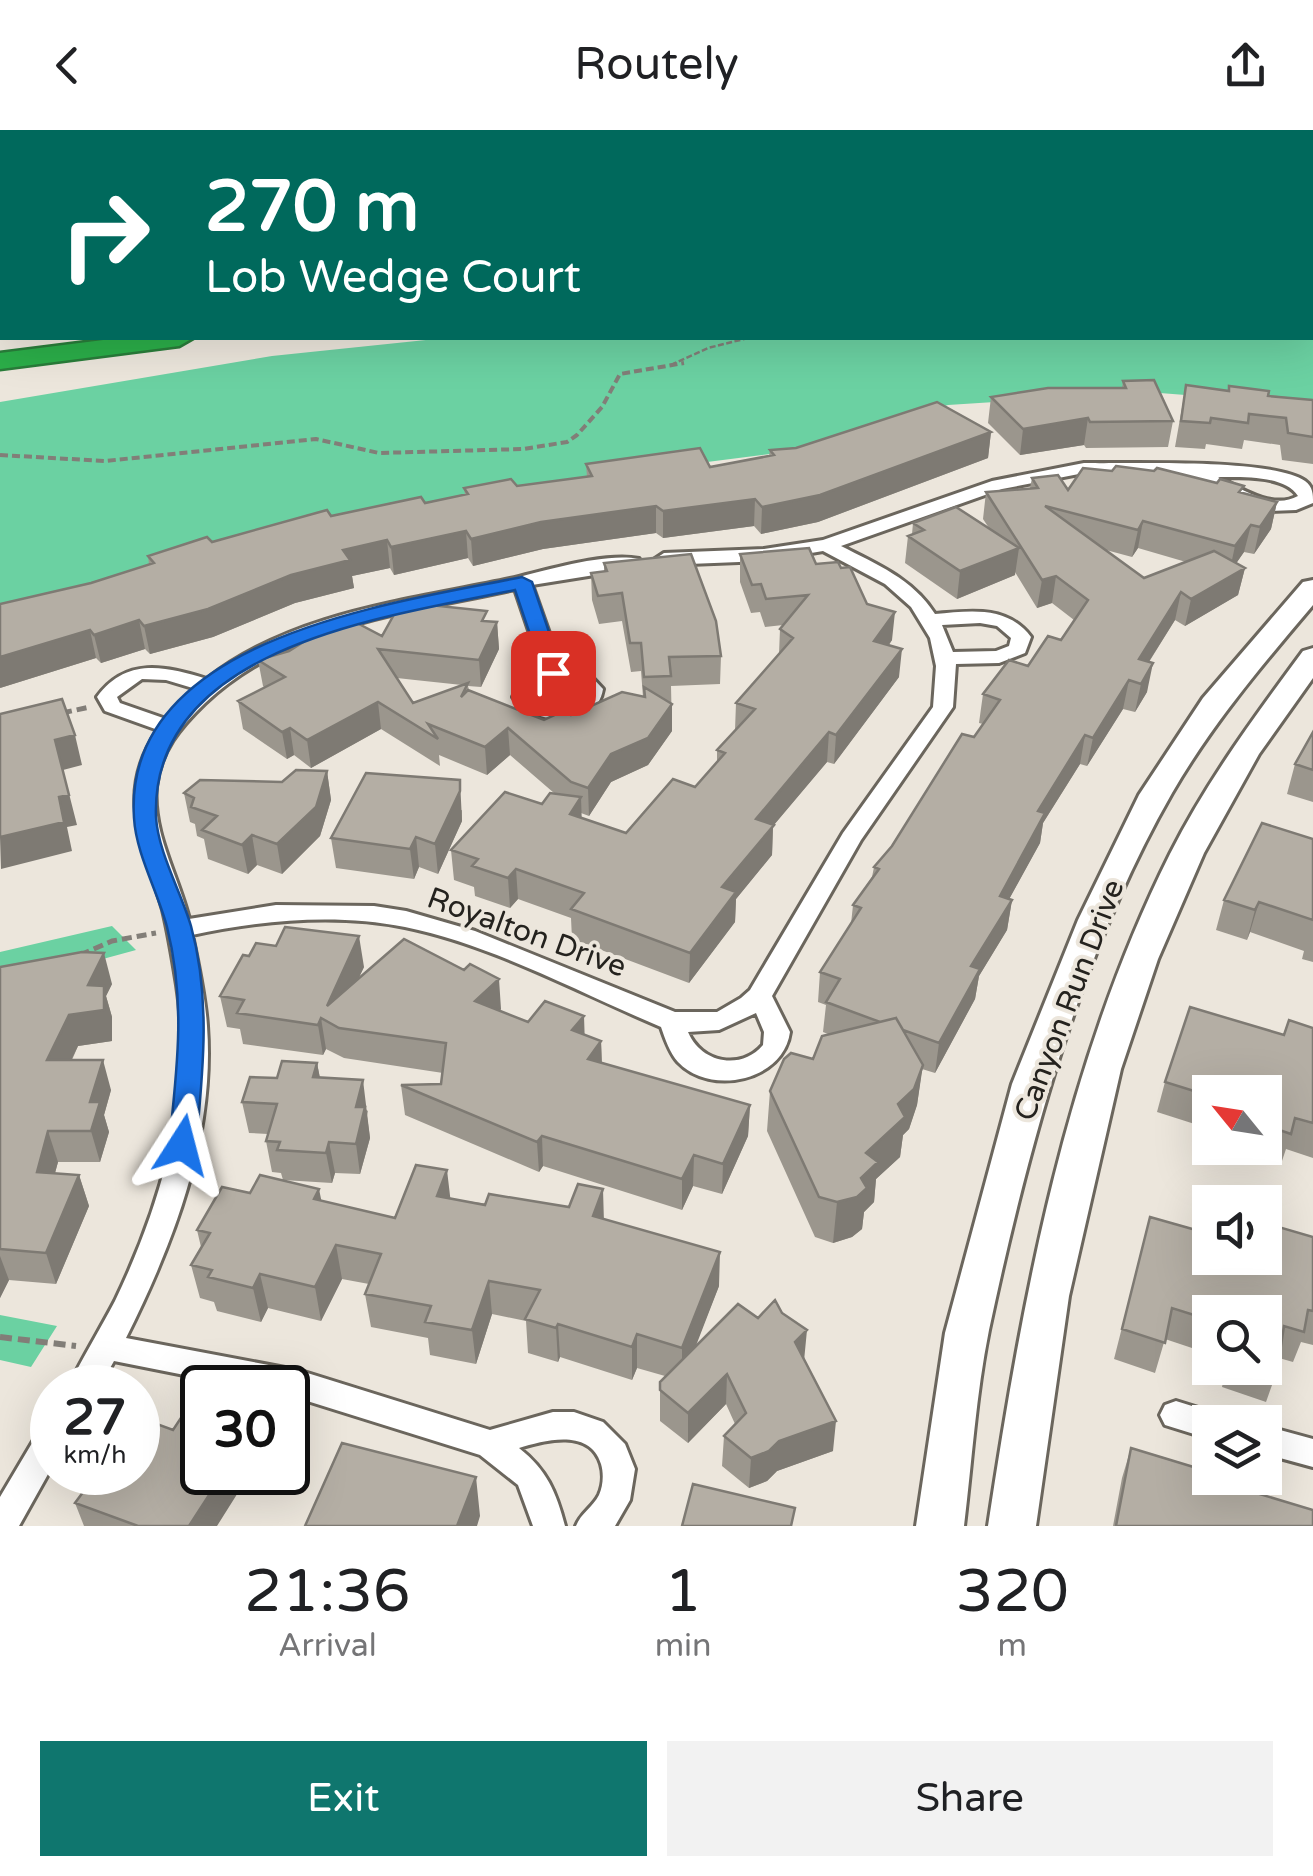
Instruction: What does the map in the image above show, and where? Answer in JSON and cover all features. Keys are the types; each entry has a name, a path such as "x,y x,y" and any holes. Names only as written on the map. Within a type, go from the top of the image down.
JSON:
{"highway":[{"path":"0,361 163,340"}],"street":[{"path":"95,1365 153,1244 176,1177 188,1113 194,1031 180,929 145,820 149,766 170,727 207,686 291,637 340,621 610,565 764,555 826,546 1031,476 1084,468 1283,478 1301,486 1308,496 1294,506 1268,505 1198,474"},
{"path":"671,1021 685,1052 697,1062 720,1070 744,1068 764,1058 776,1039 776,1026 759,996 851,838 943,707 944,658 940,638 919,604 892,580 826,546"},
{"path":"522,582 553,673"},
{"name":"Canyon Run Drive","path":"940,1526 967,1333 1031,1084 1095,920 1154,795 1207,714 1313,588"},
{"path":"929,620 990,618 1012,626 1021,638 1018,648 1004,656 944,658"},
{"name":"Canyon Run Drive","path":"1012,1526 1058,1238 1116,1026 1151,935 1210,809 1313,657"},
{"path":"170,727 108,703 116,684 150,671 207,686"},
{"name":"Royalton Drive","path":"180,929 218,920 329,911 435,926 671,1021 722,1020 744,1010 759,996"},
{"path":"106,1347 301,1384 490,1444 529,1475 541,1496 548,1526"},
{"path":"1176,1415 1192,1420"},
{"path":"490,1444 552,1426 573,1426 599,1436 616,1456 620,1482 615,1502 592,1526"},
{"path":"1282,1445 1313,1453"},
{"path":"1,1526 30,1476"}],"path":[{"path":"0,455 105,460 316,440 379,453 523,449 578,435 624,372 683,363 715,346 740,340"},
{"path":"51,715 108,703"},
{"path":"69,960 112,941 180,929"},
{"path":"0,1337 52,1346 106,1347"}],"green space":[{"path":"426,340 1313,340 1313,405 1147,392 948,405 786,452 605,475 0,621 0,402 272,356"},
{"path":"112,926 136,950 0,987 0,952"},
{"path":"0,1315 57,1326 30,1367 0,1360"}],"building":[{"path":"1154,380 1173,421 1090,422 1088,418 1023,429 991,397 1048,388 1126,388 1123,381"},
{"path":"1186,385 1229,391 1229,386 1269,391 1268,396 1313,400 1313,437 1288,433 1286,418 1249,414 1248,423 1211,418 1210,423 1181,421"},
{"path":"937,402 991,432 820,495 762,507 755,499 663,511 656,506 541,522 471,539 466,531 391,547 387,540 343,550 350,560 291,575 208,609 144,626 139,620 94,635 90,630 0,657 0,604 91,583 154,563 148,556 207,537 212,542 327,510 331,516 421,497 425,503 468,494 464,488 511,479 517,486 592,476 586,464 700,448 710,467 774,455 770,450 796,448"},
{"path":"1116,466 1154,471 1157,468 1217,483 1220,479 1244,486 1239,492 1277,502 1260,527 1251,525 1235,546 1143,521 1138,530 1045,506 1144,578 1214,551 1245,568 1191,599 1181,592 1139,659 1153,663 1141,684 1129,680 1093,738 1085,735 1038,811 1045,813 1000,896 1012,900 971,966 980,969 939,1043 903,1030 896,1018 880,1022 826,1002 840,979 820,972 861,908 853,905 962,734 974,737 1000,700 983,694 1009,660 1028,666 1048,636 1061,640 1088,600 1056,576 1042,580 986,492 1038,488 1032,478 1058,475 1068,490 1083,468 1112,471"},
{"path":"956,507 1019,548 960,571 908,536 924,530 913,523"},
{"path":"809,548 816,564 838,562 841,568 850,567 867,604 895,612 874,641 902,649 836,735 829,732 756,819 774,825 722,887 736,892 690,953 571,909 584,893 516,869 508,878 472,866 478,859 451,850 505,792 542,804 550,793 581,797 570,814 626,833 673,779 695,787 725,753 717,750 755,709 736,703 793,638 780,629 808,595 766,599 761,584 752,585 740,554"},
{"path":"691,554 716,621 721,656 669,657 671,676 644,677 641,643 630,643 622,593 598,596 591,573 607,571 604,563"},
{"path":"401,602 487,611 482,621 497,622 479,660 378,649 413,703 468,683 461,697 468,690 544,720 565,710 571,715 622,692 645,697 644,687 672,704 648,738 611,754 588,788 571,782 508,728 485,747 428,724 438,739 378,702 307,740 290,728 282,732 238,701 285,677 258,660 289,651 316,634 357,623 382,636"},
{"path":"62,699 75,735 55,740 69,795 59,797 64,822 0,837 0,714"},
{"path":"1313,732 1313,770 1295,764"},
{"path":"296,770 327,771 316,807 277,844 252,835 242,845 202,830 217,816 191,807 194,798 184,793 200,780 282,782"},
{"path":"366,773 460,780 460,791 435,844 416,837 410,849 331,838"},
{"path":"1262,823 1313,839 1313,920 1259,902 1255,910 1224,900"},
{"path":"285,927 359,936 327,1006 404,939 464,970 470,964 499,979 475,1001 528,1022 545,1001 584,1016 572,1030 601,1041 588,1059 750,1105 723,1164 694,1155 682,1179 542,1136 537,1142 401,1085 441,1084 446,1043 339,1028 321,1018 318,1025 237,1013 244,1000 220,996 243,955 249,956 256,943 276,946"},
{"path":"82,952 104,953 88,985 104,986 104,1010 69,1015 47,1060 103,1060 90,1102 100,1102 91,1131 48,1131 37,1172 79,1175 46,1253 0,1249 0,967"},
{"path":"1190,1007 1284,1035 1289,1020 1313,1028 1313,1123 1295,1118 1291,1134 1282,1131 1282,1075 1192,1075 1192,1090 1165,1082"},
{"path":"896,1018 923,1065 914,1089 898,1104 905,1117 866,1153 878,1162 861,1178 867,1188 857,1197 837,1202 819,1197 770,1091 784,1059 791,1053 813,1059 822,1036"},
{"path":"282,1061 317,1063 313,1077 363,1080 356,1107 365,1107 356,1144 329,1142 326,1153 277,1150 280,1142 266,1141 277,1104 242,1102 250,1077 277,1078"},
{"path":"416,1165 447,1170 437,1196 485,1205 489,1194 569,1207 578,1184 603,1189 593,1216 720,1252 682,1348 637,1334 632,1347 558,1324 556,1328 525,1319 540,1290 489,1281 472,1330 425,1322 431,1306 365,1294 381,1254 336,1245 315,1287 260,1274 253,1288 208,1277 212,1270 191,1265 210,1233 197,1230 222,1187 250,1193 260,1175 319,1189 314,1199 395,1218"},
{"path":"1150,1217 1192,1229 1192,1275 1282,1275 1282,1228 1313,1237 1313,1311 1308,1310 1304,1332 1284,1326 1282,1339 1282,1295 1192,1295 1192,1314 1172,1308 1165,1343 1122,1329"},
{"path":"775,1300 782,1313 807,1330 795,1342 836,1421 779,1441 769,1451 751,1458 724,1436 746,1413 727,1374 688,1413 660,1390 660,1382 738,1304 758,1318"},
{"path":"180,1419 180,1495 209,1495 189,1526 138,1526 75,1503 81,1495 160,1495 160,1425 173,1430"},
{"path":"342,1443 476,1477 457,1526 305,1526"},
{"path":"1131,1448 1192,1467 1192,1495 1263,1495 1313,1510 1313,1526 1116,1526"},
{"path":"693,1484 795,1508 791,1526 682,1526"}],"route":[{"path":"182,1145 194,1031 180,929 145,820 149,766 165,732 207,686 291,637 340,621 522,582 553,673"}]}
